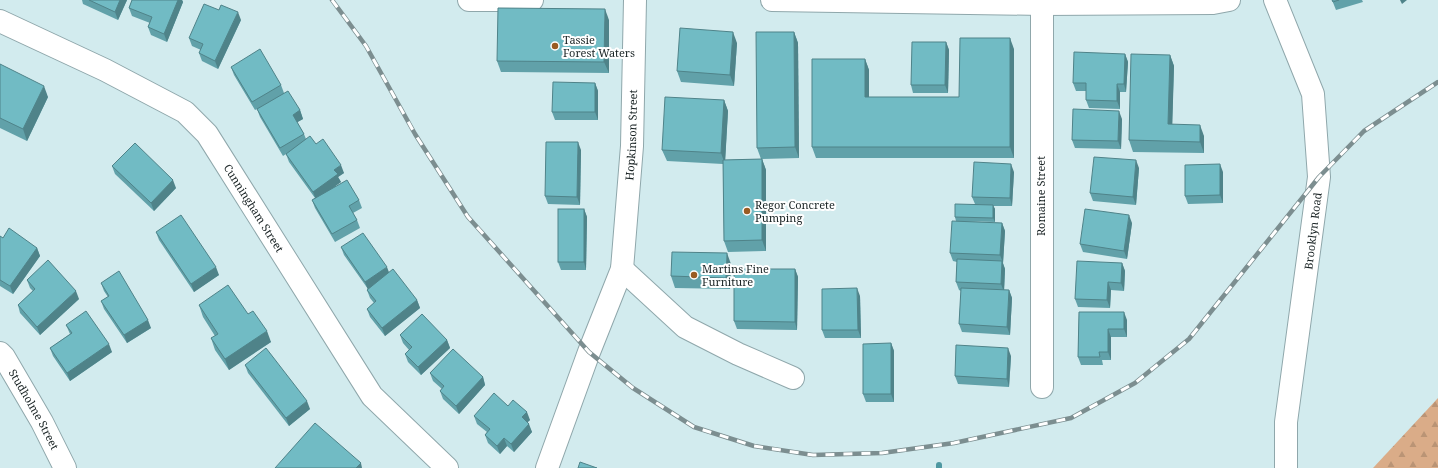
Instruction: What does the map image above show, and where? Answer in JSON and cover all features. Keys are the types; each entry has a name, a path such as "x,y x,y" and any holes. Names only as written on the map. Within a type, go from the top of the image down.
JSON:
{"street":[{"path":"469,0 532,0"},
{"name":"Hopkinson Street","path":"547,468 589,352 622,269 632,146 635,0"},
{"path":"772,0 1042,4 1213,3 1229,0"},
{"name":"Brooklyn Road","path":"1275,0 1313,94 1319,177 1286,422 1286,468"},
{"name":"Romaine Street","path":"1042,4 1042,387"},
{"name":"Cunningham Street","path":"0,20 105,70 185,112 207,134 372,396 447,468"},
{"path":"622,269 685,327 738,354 793,378"},
{"name":"Studholme Street","path":"0,353 4,357 42,422 65,468"}],"green space":[{"path":"1438,398 1438,468 1373,468"}],"building":[{"path":"89,0 120,0 115,12"},
{"path":"132,0 178,0 164,34 148,27 152,17 129,8"},
{"path":"204,4 219,10 221,5 238,12 215,61 199,53 203,44 189,38"},
{"name":"Tassie Forest Waters","path":"498,8 605,9 604,62 497,61"},
{"path":"680,28 733,32 730,75 677,71"},
{"path":"756,32 794,32 795,147 757,148"},
{"path":"960,38 1010,38 1010,147 812,147 812,59 865,59 865,97 959,97"},
{"path":"912,42 946,42 945,85 911,85"},
{"path":"260,49 281,85 252,102 231,67"},
{"path":"1074,52 1125,54 1124,84 1117,84 1117,101 1086,100 1086,83 1073,83"},
{"path":"1131,54 1170,55 1168,124 1200,125 1200,142 1129,140"},
{"path":"0,64 44,86 23,129 0,118"},
{"path":"553,82 595,83 595,112 552,112"},
{"path":"288,91 300,110 293,115 304,134 280,148 257,109"},
{"path":"665,97 724,100 721,153 662,150"},
{"path":"1073,109 1119,111 1118,141 1072,140"},
{"path":"310,136 316,144 323,139 341,165 334,170 338,174 313,192 286,154"},
{"path":"546,142 578,142 577,197 545,196"},
{"path":"135,143 173,180 151,203 112,166"},
{"path":"1094,157 1136,160 1133,197 1090,193"},
{"name":"Regor Concrete Pumping","path":"762,159 762,240 724,241 723,160"},
{"path":"974,162 1011,164 1010,198 972,197"},
{"path":"1220,164 1220,195 1185,196 1185,165"},
{"path":"347,180 359,200 349,206 357,220 332,234 312,200"},
{"path":"955,204 993,205 993,218 955,217"},
{"path":"558,209 584,209 584,262 558,262"},
{"path":"1085,209 1129,215 1124,251 1080,244"},
{"path":"181,215 216,267 191,284 156,232"},
{"path":"952,221 1002,223 1000,255 950,253"},
{"path":"9,228 37,248 10,286 0,280 0,236 3,238"},
{"path":"363,233 387,267 365,282 341,247"},
{"path":"672,252 727,253 726,278 671,276"},
{"path":"957,259 1002,261 1001,284 956,282"},
{"path":"48,260 76,291 37,327 18,305 35,289 27,280"},
{"path":"1077,261 1122,263 1121,283 1108,282 1107,300 1075,299"},
{"path":"393,269 417,300 382,328 367,309 376,301 367,290"},
{"path":"734,269 795,269 795,322 734,321"},
{"path":"119,271 148,320 124,335 101,301 109,296 101,283"},
{"path":"228,285 248,314 253,311 267,331 225,359 211,338 218,334 199,305"},
{"path":"857,288 858,330 822,330 822,289"},
{"path":"961,288 1009,290 1007,327 959,324"},
{"path":"86,311 109,344 67,373 50,348 72,333 66,325"},
{"path":"1079,312 1124,312 1124,329 1108,329 1108,352 1099,352 1100,357 1078,357"},
{"path":"422,314 447,340 418,367 405,354 412,347 400,335"},
{"path":"891,343 891,394 863,394 863,344"},
{"path":"956,345 1008,348 1007,379 955,376"},
{"path":"266,348 307,401 286,418 245,365"},
{"path":"453,349 483,377 456,406 440,391 444,386 430,373"},
{"path":"494,393 508,406 513,400 527,412 522,417 529,424 511,444 504,438 497,446 485,435 490,429 474,416"},
{"path":"315,423 361,463 356,468 275,468"},
{"path":"580,462 597,468 578,468"}],"railway":[{"path":"332,0 366,46 415,134 468,217 589,352 633,388 694,427 754,446 813,455 882,453 954,443 1071,418 1135,383 1189,339 1319,177 1364,131 1438,82"}],"place":[{"name":"Tassie Forest Waters","path":"555,46"},
{"name":"Regor Concrete Pumping","path":"747,211"},
{"name":"Martins Fine Furniture","path":"694,275"}]}
